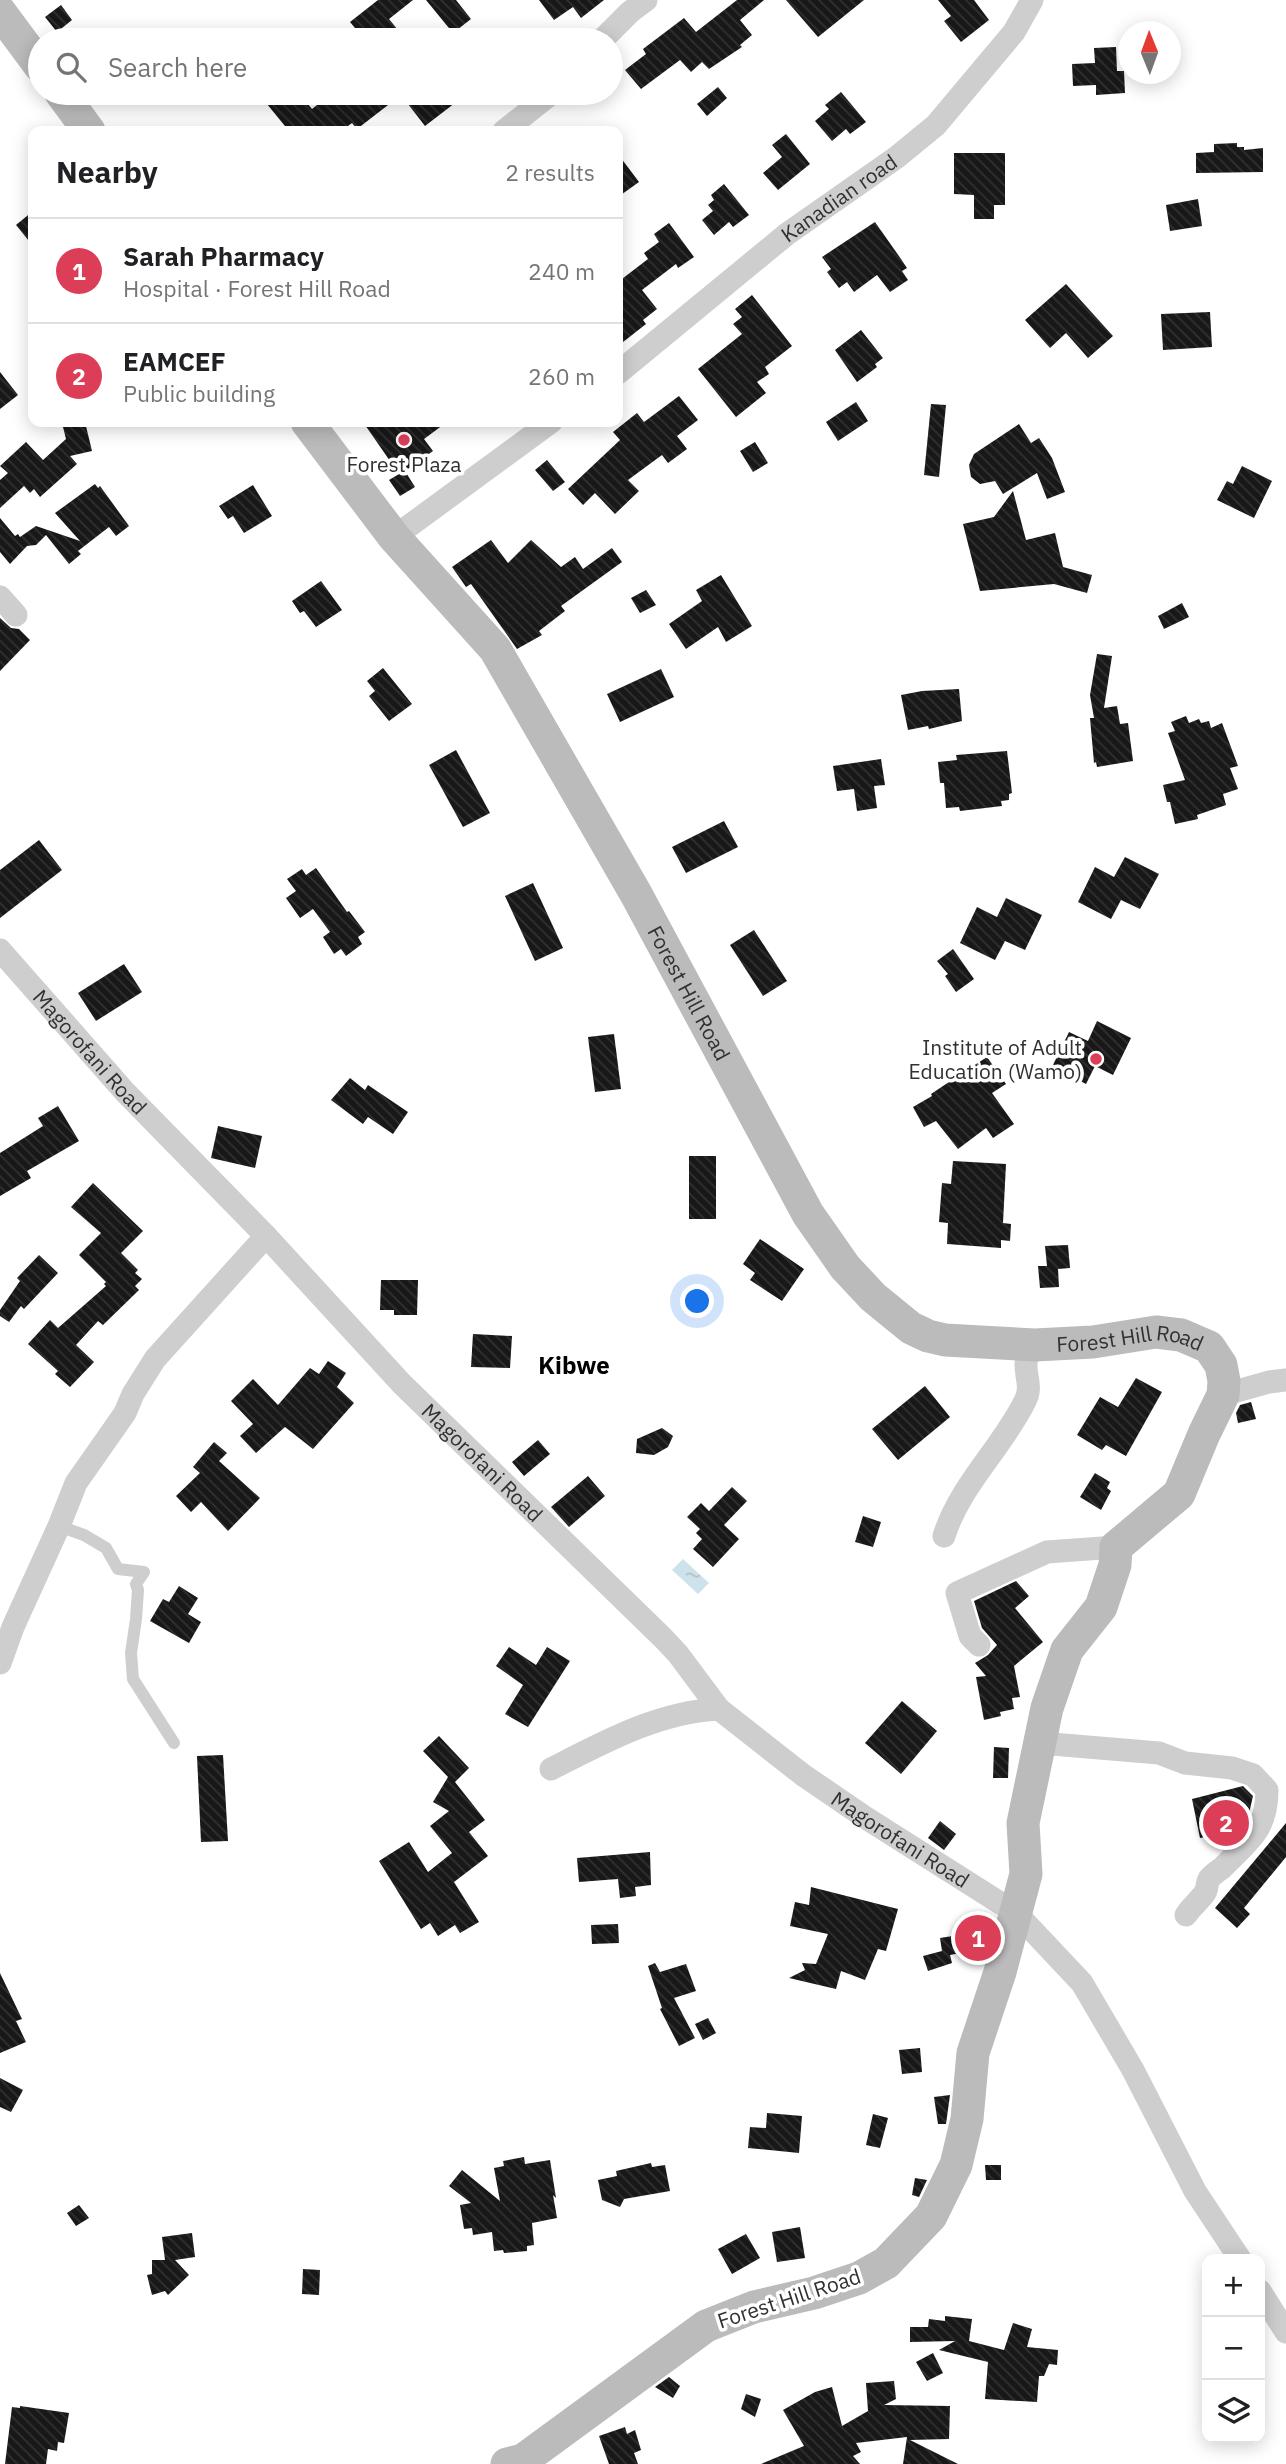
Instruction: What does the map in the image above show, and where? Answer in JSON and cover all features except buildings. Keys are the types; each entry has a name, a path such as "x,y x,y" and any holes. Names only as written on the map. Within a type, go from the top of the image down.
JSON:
{"street":[{"name":"Kanadian road","path":"623,369 788,234 897,157 936,125 1014,32 1032,0"},
{"path":"612,28 632,4"},
{"path":"0,12 28,49"},
{"path":"70,105 85,126"},
{"path":"510,126 537,105"},
{"name":"Forest Hill Road","path":"311,427 394,537 495,649 636,894 808,1214 845,1267 890,1313 925,1335 945,1340 1035,1345 1100,1342 1156,1332 1181,1335 1209,1347 1221,1365 1223,1395"},
{"path":"394,537 544,427"},
{"path":"0,597 16,615"},
{"name":"Magorofani Road","path":"0,950 125,1093 266,1236 402,1384 663,1638 719,1709 803,1774 866,1818 1016,1913 1082,1983 1133,2070 1195,2191 1237,2254"},
{"path":"0,1663 76,1483 125,1413 155,1359 266,1236"},
{"path":"944,1536 950,1517 1027,1398 1026,1358 1035,1345"},
{"path":"979,1645 970,1636 957,1593 1047,1552 1116,1547 1179,1494 1223,1395 1286,1380"},
{"name":"Forest Hill Road","path":"506,2464 550,2453 706,2326 754,2307 814,2293 859,2278 886,2263 930,2216 956,2165 967,2119 972,2053 1000,1972 1026,1874 1023,1823 1047,1708 1067,1650 1101,1608 1115,1565 1116,1547"},
{"path":"551,1769 637,1727 695,1712 719,1709"},
{"path":"1041,1743 1159,1753 1185,1763 1214,1765 1253,1775 1267,1790 1267,1810 1252,1841 1230,1857 1208,1880 1206,1892 1186,1915"},
{"path":"1265,2299 1286,2332"}],"lane":[{"path":"60,1526 84,1535 106,1548 118,1569 144,1572 136,1584 136,1619 131,1653 133,1679 174,1742"}],"water":[{"path":"683,1559 709,1583 698,1594 672,1570"}],"place":[{"name":"Forest Plaza","path":"404,440"},
{"name":"Institute of Adult Education (Wamo)","path":"1096,1059"},
{"name":"EAMCEF","path":"1226,1823"},
{"name":"Sarah Pharmacy","path":"978,1938"}],"district":[{"name":"Kibwe","path":"574,1365"}]}
